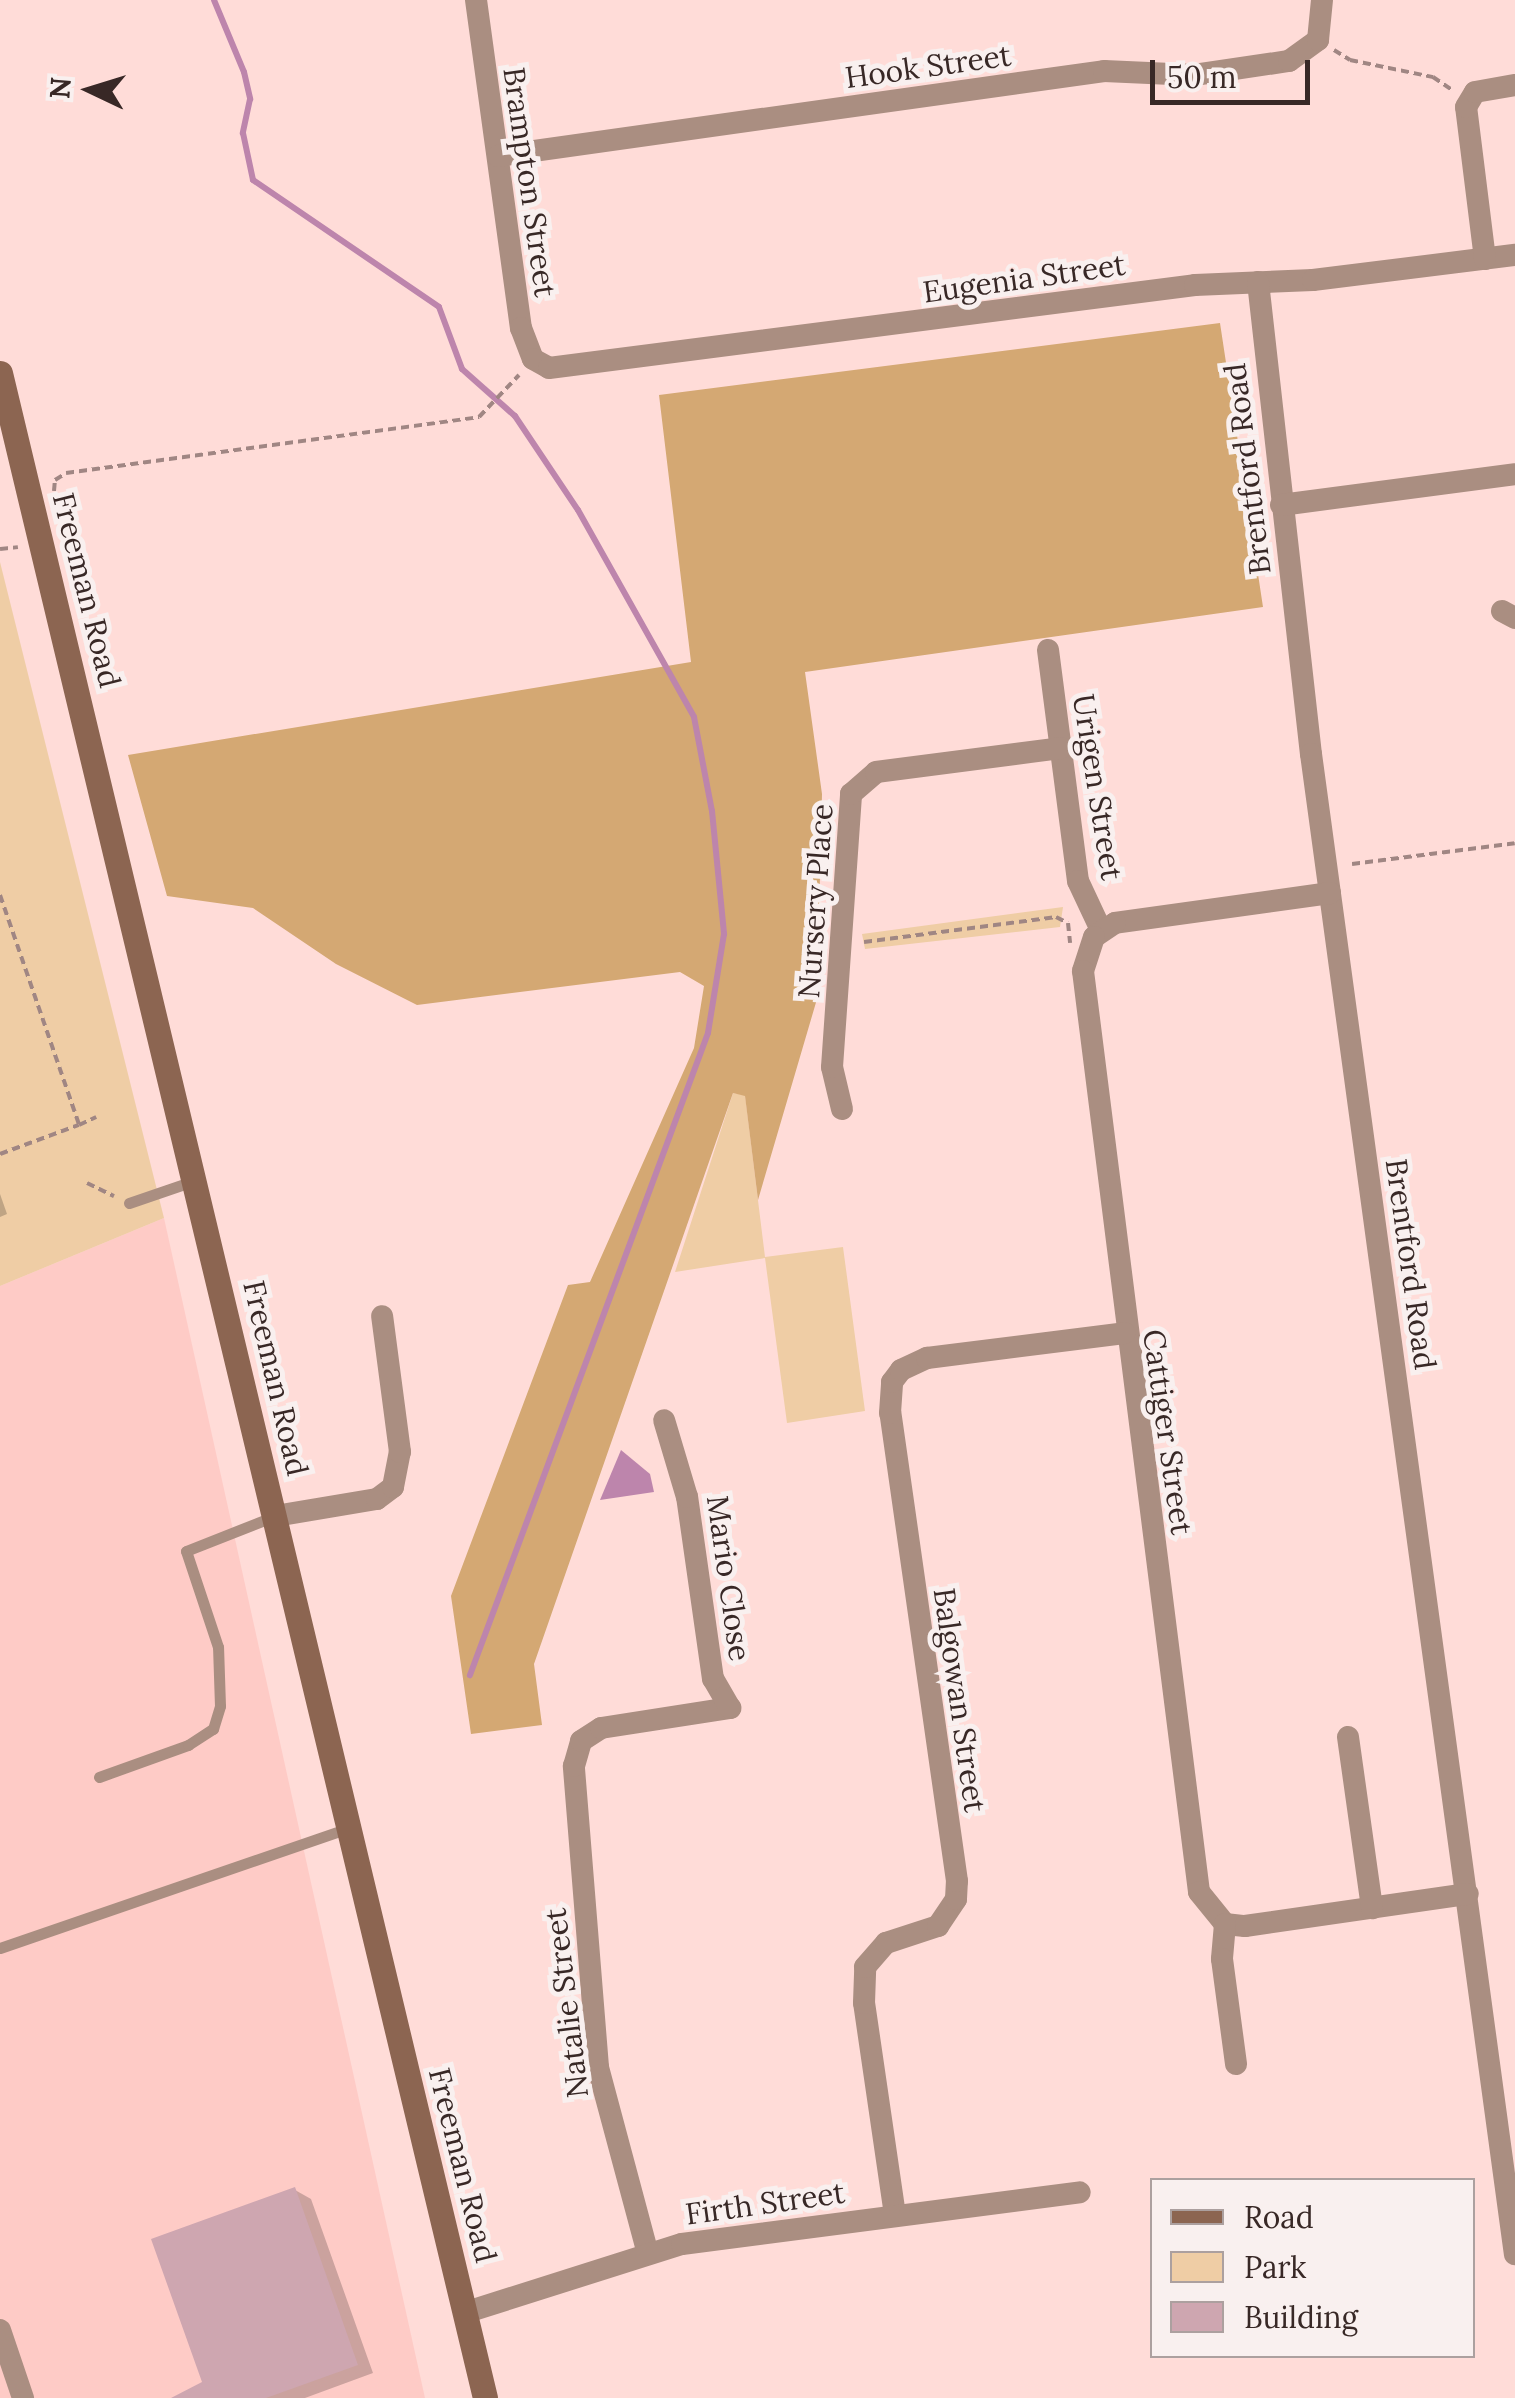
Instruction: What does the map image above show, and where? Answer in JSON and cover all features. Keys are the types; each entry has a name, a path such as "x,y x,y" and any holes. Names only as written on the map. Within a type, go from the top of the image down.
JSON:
{"street":[{"name":"Brampton Street","path":"476,0 524,345 542,365"},
{"path":"1318,40 1322,0"},
{"name":"Hook Street","path":"498,156 1104,71 1194,75 1298,58 1318,40"},
{"path":"1485,259 1468,99 1476,92 1515,85"},
{"name":"Eugenia Street","path":"542,365 577,369 1258,282 1515,255"},
{"name":"Brentford Road","path":"1258,282 1281,505 1330,893 1511,2188 1515,2254"},
{"name":"Freeman Road","path":"0,373 196,1180 346,1828 486,2398"},
{"path":"1281,505 1515,474"},
{"name":"Urigen Street","path":"1048,650 1078,881 1101,930"},
{"name":"Nursery Place","path":"842,1109 832,1067 846,806 866,778 1060,748"},
{"path":"1086,950 1101,930 1330,893"},
{"name":"Cattiger Street","path":"1086,950 1124,1333 1199,1892 1226,1924"},
{"path":"275,1516 377,1499 393,1488 400,1452 382,1316"},
{"name":"Balgowan Street","path":"895,2215 864,2003 865,1967 886,1943 938,1926 956,1899 957,1881 890,1413 892,1382 901,1370 928,1358 1124,1333"},
{"name":"Mario Close","path":"581,1741 600,1728 730,1708 714,1679 688,1497 664,1420"},
{"path":"1348,1737 1372,1908"},
{"name":"Natalie Street","path":"581,1741 574,1766 598,2067 648,2254"},
{"path":"1236,2064 1222,1960 1226,1924 1468,1894"},
{"name":"Firth Street","path":"467,2312 648,2254 895,2215 1080,2192"},
{"path":"0,2330 23,2398"}],"lane":[{"path":"129,1203 196,1180"},
{"path":"98,1777 188,1745 213,1728 220,1706 218,1647 186,1552 275,1516"},
{"path":"0,1948 346,1828"}],"path":[{"path":"1318,40 1350,60 1433,76 1468,99"},
{"path":"57,502 55,480 66,473 470,419 485,411 502,390"},
{"path":"0,549 30,546"},
{"path":"1352,864 1515,842"},
{"path":"0,896 79,1125"},
{"path":"840,946 1056,917 1068,923 1069,943 1086,950"},
{"path":"0,1154 96,1116"},
{"path":"87,1183 111,1192 121,1206 129,1203"}],"shaded area":[{"path":"1220,323 1263,607 805,672 822,794 817,999 758,1200 745,1096 733,1093 534,1664 542,1725 471,1734 451,1596 568,1285 590,1282 694,1048 704,986 680,972 417,1005 336,964 253,908 167,896 128,755 691,662 659,395"},
{"path":"164,1218 425,2398 0,2398 0,1286"},
{"path":"621,1450 650,1474 654,1492 600,1500"}],"green space":[{"path":"0,562 164,1218 0,1286"},
{"path":"1063,907 1060,927 865,949 862,934"},
{"path":"733,1093 745,1095 765,1257 843,1247 865,1411 787,1423 765,1258 675,1272"}],"building":[{"path":"295,2187 358,2365 266,2398 171,2398 202,2382 151,2239"}],"waterway":[{"path":"214,0 244,72 250,99 243,133 253,180 439,307 462,369 515,416 578,510 694,717 712,811 724,934 708,1033 470,1675"}]}
